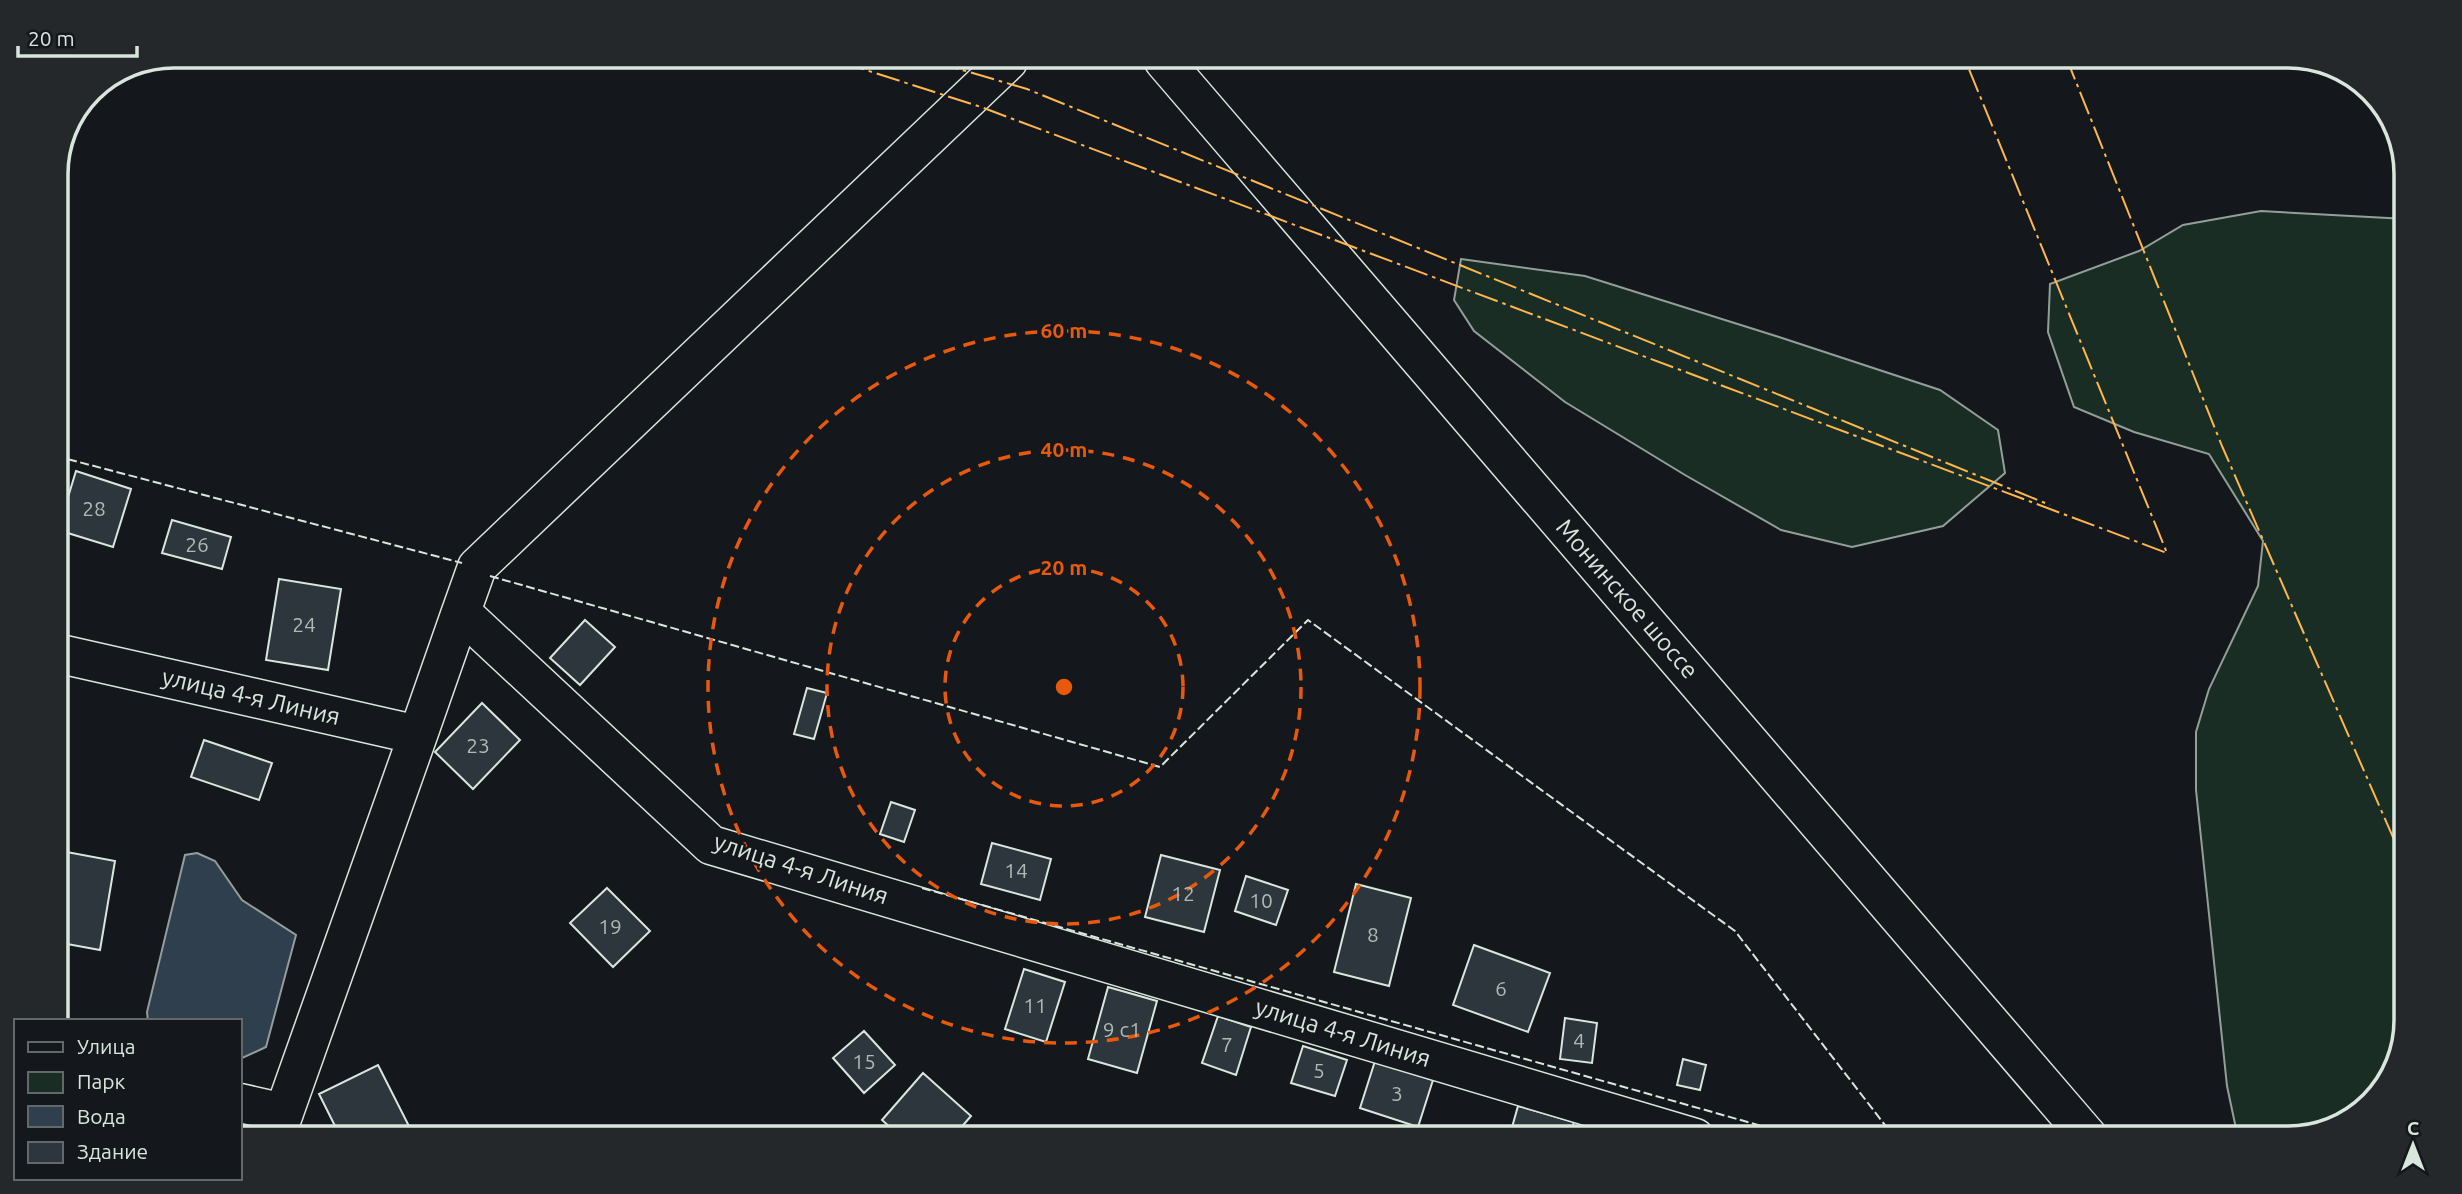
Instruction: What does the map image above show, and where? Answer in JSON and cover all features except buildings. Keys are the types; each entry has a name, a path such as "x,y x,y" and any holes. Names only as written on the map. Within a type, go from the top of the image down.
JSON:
{"street":[{"path":"242,1104 280,1126 477,567 1001,68"},
{"name":"Монинское шоссе","path":"1170,68 2072,1126"},
{"name":"улица 4-я Линия","path":"461,612 711,845 1655,1126"},
{"name":"улица 4-я Линия","path":"68,656 418,735"}],"green space":[{"path":"2261,211 2394,218 2392,1041 2376,1079 2358,1100 2328,1118 2302,1125 2235,1126 2227,1086 2196,790 2196,732 2209,689 2258,586 2263,541 2209,454 2134,432 2074,407 2048,332 2050,284 2139,251 2183,225"},
{"path":"1461,259 1585,276 1940,390 1998,430 2005,473 1943,526 1852,547 1781,530 1565,402 1474,331 1454,300"}],"water":[{"path":"197,853 215,861 242,900 296,935 266,1047 242,1058 242,1019 148,1019 147,1012 185,855"}],"fence":[{"path":"68,459 462,563"},
{"path":"490,576 1160,767 1308,620 1735,931 1886,1126"},
{"path":"922,888 1762,1126"}],"power":[{"path":"860,68 981,107 2167,553 1969,68"},
{"path":"955,68 1027,89 2050,505"},
{"path":"2070,68 2222,446 2394,840"}]}
